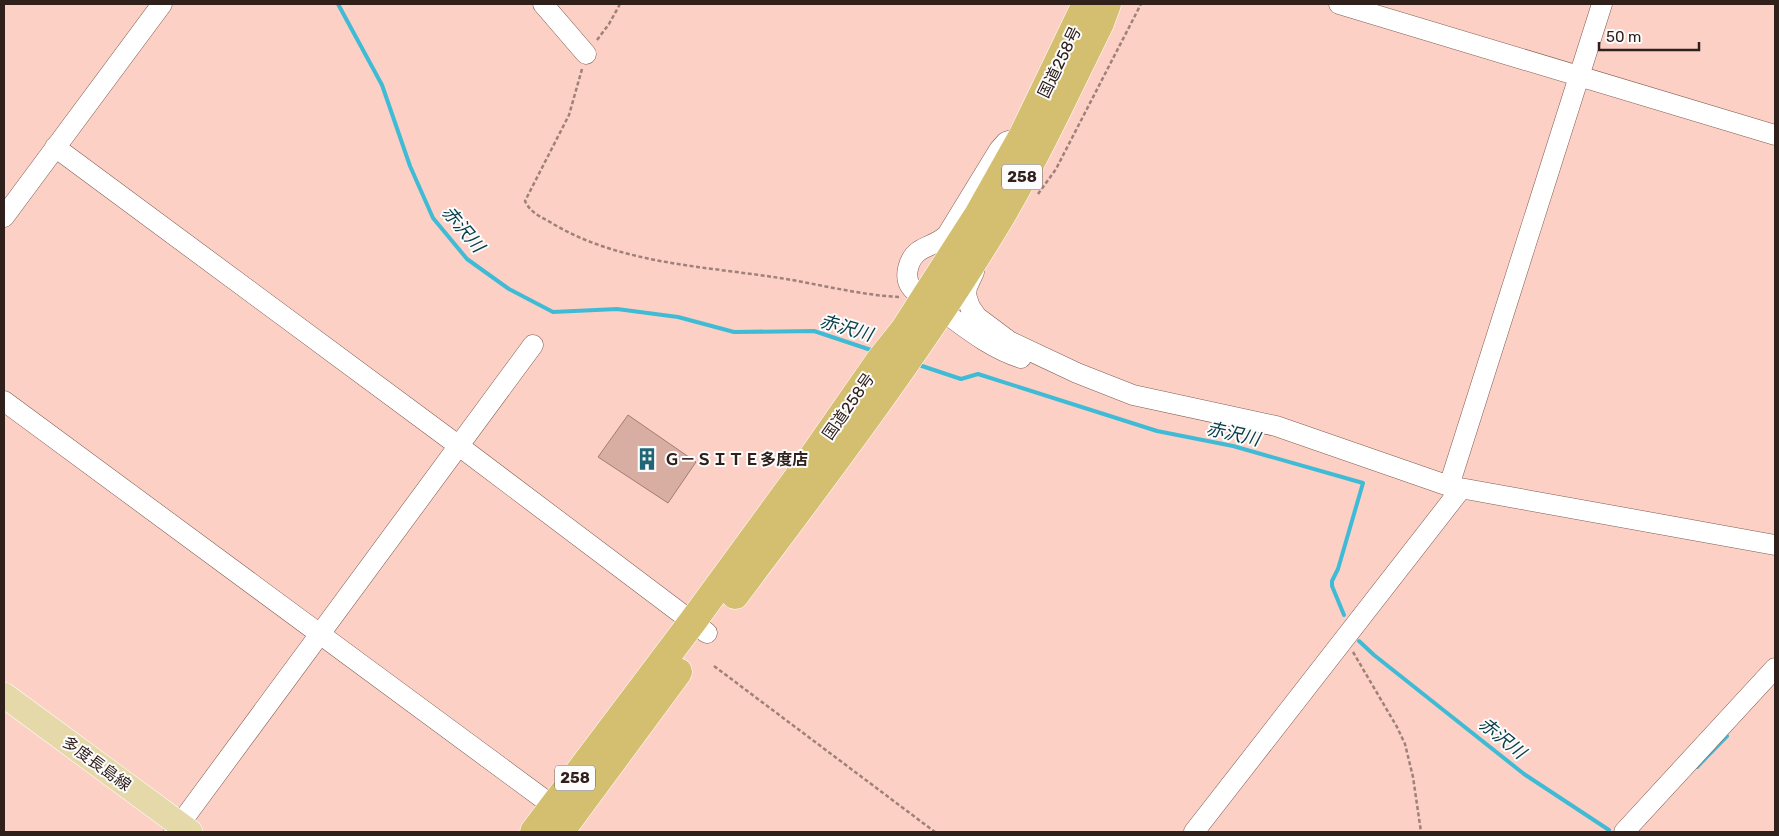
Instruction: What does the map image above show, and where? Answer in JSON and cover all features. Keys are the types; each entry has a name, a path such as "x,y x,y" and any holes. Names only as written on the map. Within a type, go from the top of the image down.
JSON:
{"highway":[{"name":"国道258号","path":"913,335 1023,135 1086,4"},
{"name":"国道258号","path":"560,832 700,627 994,227 1043,138 1108,4"},
{"name":"国道258号","path":"534,832 553,806 700,627"}],"main road":[{"name":"多度長島線","path":"4,695 181,830"}],"street":[{"path":"4,217 162,4"},
{"path":"543,4 586,54"},
{"path":"1339,4 1579,77 1774,128"},
{"path":"1194,832 1343,639 1455,487 1602,4"},
{"path":"915,291 907,276 912,258 919,251 942,240 947,235 999,150 1006,142 1023,135"},
{"path":"55,147 700,627"},
{"path":"994,227 966,287 970,308 977,317 1009,341 1133,395 1276,426 1455,487 1775,545"},
{"path":"948,315 985,342 1003,352 1033,362 1078,372"},
{"path":"181,830 319,634 534,345"},
{"path":"4,401 553,806"},
{"path":"1624,832 1775,668"}],"path":[{"path":"620,4 609,24 586,54 569,115 525,201 529,209 567,233 627,254 683,265 786,279 879,296 899,297 915,291"},
{"path":"1343,639 1371,681 1405,744 1413,777 1421,832"},
{"path":"714,666 935,832"}],"building":[{"name":"Ｇ－ＳＩＴＥ多度店","path":"628,415 696,462 668,503 598,457"}],"waterway":[{"name":"赤沢川","path":"338,4 382,85 410,166 433,218 467,259 509,289 553,312 617,309 678,317 734,332 814,331 874,351"},
{"name":"赤沢川","path":"916,364 961,379 978,374 1157,431 1233,446 1363,483 1338,569 1332,581 1332,586 1344,615"},
{"name":"赤沢川","path":"1359,641 1524,774 1609,830"},
{"name":"赤沢川","path":"1697,767 1727,736"}],"place":[{"name":"Ｇ－ＳＩＴＥ多度店","path":"647,459"}]}
